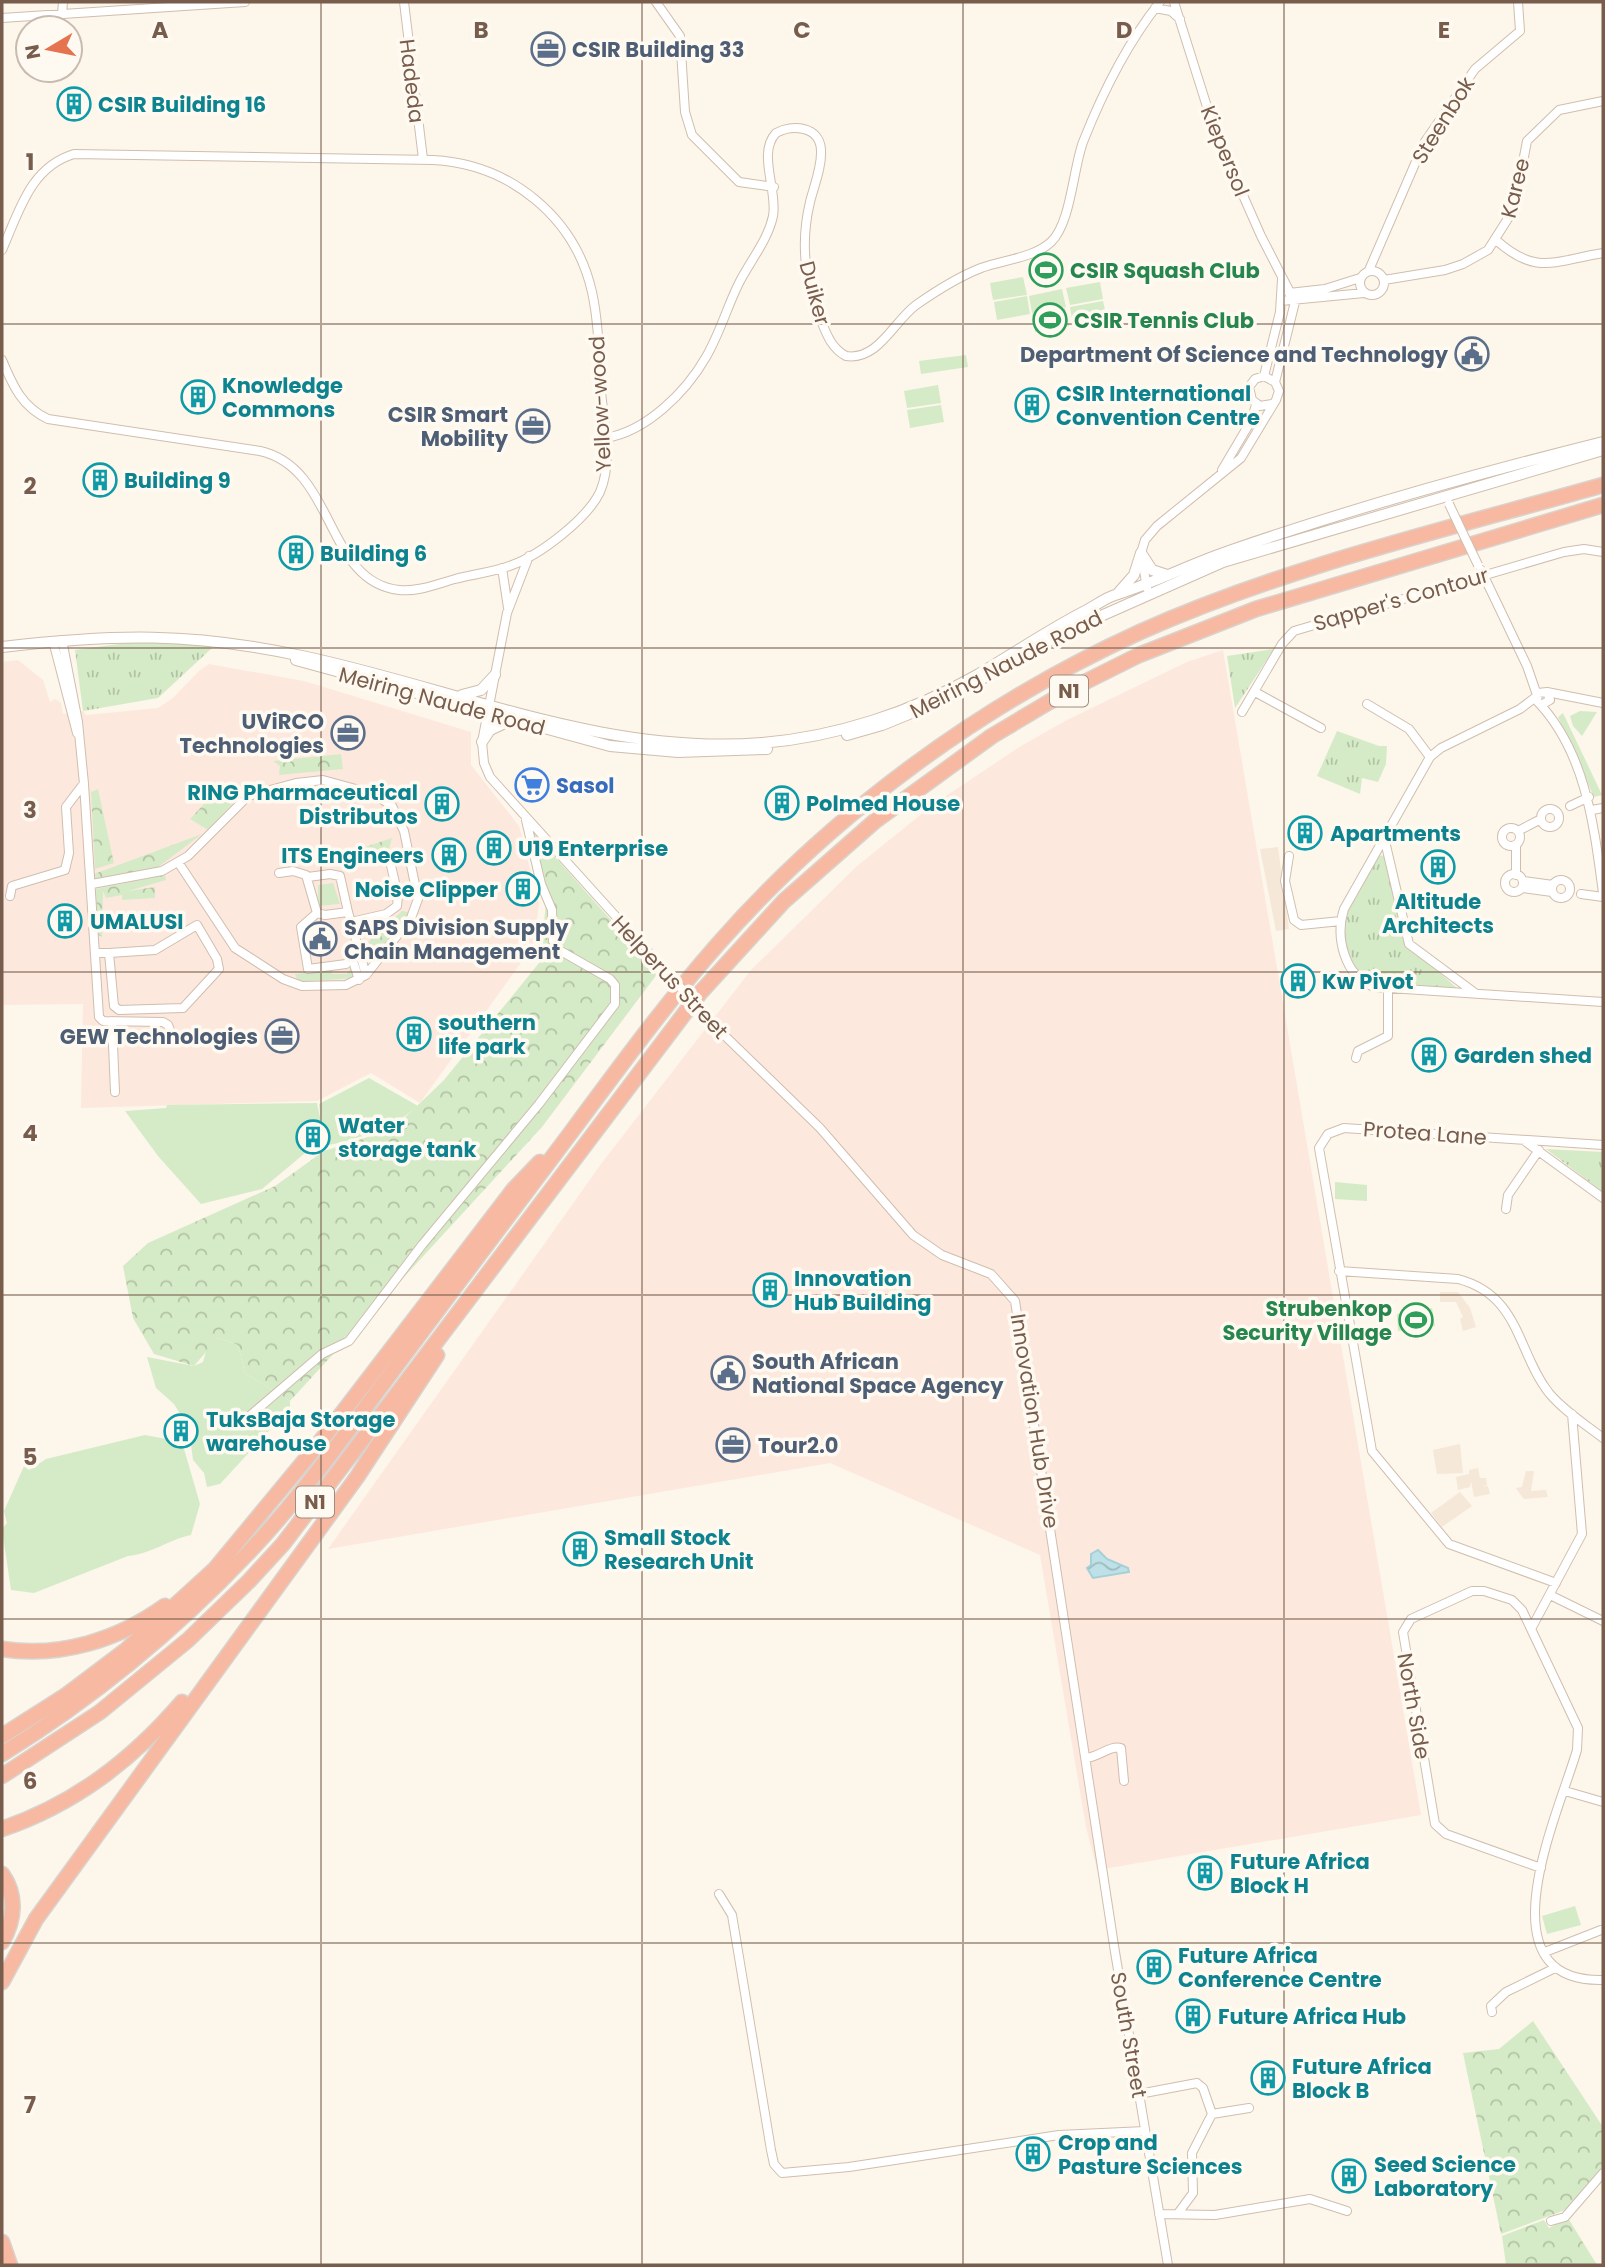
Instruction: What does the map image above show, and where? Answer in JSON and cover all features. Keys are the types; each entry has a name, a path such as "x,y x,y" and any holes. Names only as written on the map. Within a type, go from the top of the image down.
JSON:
{"highway":[{"name":"N1","path":"2,1754 117,1675 178,1623 251,1550 319,1468 688,979 742,918 840,824 981,720 1097,654 1187,614 1328,564 1603,485"},
{"name":"N1","path":"2,1776 68,1736 188,1640 283,1544 700,993 784,901 875,821 992,736 1071,689 1210,625 1603,505"},
{"path":"2,1736 65,1696 126,1650 176,1606 235,1546 320,1442 514,1189 533,1168 559,1148"},
{"path":"2,1982 36,1919 357,1477 462,1319 555,1195 567,1168"},
{"path":"2,1648 52,1650 110,1637 160,1609 235,1546"},
{"path":"2,1829 65,1802 122,1763 175,1710 264,1604"},
{"path":"2,1874 10,1889 13,1909 10,1926 2,1942"},
{"path":"2,2242 9,2265"},
{"path":"2,2251 9,2265"}],"street":[{"path":"63,2 62,14 245,2"},
{"name":"Hadeda","path":"404,2 423,159"},
{"path":"656,2 680,36 685,112 692,135 739,182 774,187"},
{"name":"Kiepersol","path":"1174,2 1215,132 1282,279 1288,298"},
{"name":"Steenbok","path":"1374,271 1376,252 1417,157 1447,107 1475,69 1520,31 1518,2"},
{"path":"1158,5 1180,19"},
{"name":"Duiker","path":"605,438 627,434 645,424 700,366 715,340 741,278 768,231 774,207 774,187 767,152 771,138 778,132 792,128 812,132 819,141 821,152 806,222 804,253 808,282 830,341 846,356 866,354 881,342 903,316 937,291 971,272 1034,252 1053,240 1061,227 1085,137 1135,36 1158,5"},
{"name":"Karee","path":"1384,280 1463,264 1488,250 1514,209 1527,141 1540,126 1565,106 1603,101"},
{"name":"Yellow-wood","path":"2,250 39,174 54,161 74,154 423,159 469,165 510,181 535,198 566,233 582,262 593,300 605,438 605,477 593,503 575,522 528,556 502,568 410,590 380,586 356,567 304,477 288,461 260,451 48,419 33,410 19,396 2,360"},
{"name":"Karee","path":"1496,240 1515,257 1539,264 1603,253"},
{"path":"1374,271 1384,280 1382,289 1377,294 1288,298 1336,286 1374,271"},
{"path":"1360,278 1364,293"},
{"path":"1264,376 1288,298"},
{"path":"1116,595 1133,577 1151,531 1241,458 1254,440 1278,394 1275,382 1288,298"},
{"path":"1256,405 1249,394 1249,387 1255,379 1264,376 1275,382"},
{"path":"1256,405 1272,404"},
{"path":"1220,473 1244,435 1256,405"},
{"path":"1244,435 1254,440"},
{"name":"Meiring Naude Road","path":"2,647 114,636 177,636 336,663 454,695 510,721 610,746 659,751 748,751 816,742 882,725 947,698 1167,575 1232,550 1442,485 1603,442"},
{"name":"Meiring Naude Road","path":"275,652 489,710 571,727 651,740 739,745 796,739 850,727 928,699 975,676 1116,595 1147,588 1223,562 1448,500 1603,450"},
{"path":"1442,485 1589,797 1600,848 1603,895 1576,893 1561,898 1553,888 1518,880 1514,846 1519,833 1542,821 1548,809 1557,813 1559,818 1555,825 1549,827 1542,821"},
{"name":"Sapper's Contour","path":"1242,712 1282,643 1294,631 1576,550 1603,552"},
{"path":"1141,553 1152,570 1167,575"},
{"path":"1141,553 1147,588"},
{"path":"482,743 508,608 528,556"},
{"path":"502,568 508,608"},
{"path":"57,641 72,724 78,736 92,884 98,1012 102,1021 163,1022 172,1035"},
{"path":"454,695 479,691 495,676"},
{"path":"1255,692 1321,729"},
{"path":"1603,703 1569,697 1543,698 1441,748 1430,757 1346,905 1341,921 1342,947 1350,966 1368,985 1603,1002"},
{"path":"1367,704 1409,729 1430,757"},
{"path":"482,743 490,730 510,721"},
{"name":"Helperus Street","path":"482,743 487,773 526,820 723,1034 820,1128"},
{"path":"92,884 155,873 178,862 248,796 296,783 323,780 374,794 389,802 398,816 417,886 417,904 408,922 363,977 346,985 307,987 287,981 235,948 178,862"},
{"path":"10,895 12,886 65,870 69,853 66,807 82,786"},
{"path":"1557,813 1589,797"},
{"path":"1592,810 1603,808"},
{"path":"246,1419 304,1368 354,1336 422,1245 522,1125 615,1004 615,985 610,979 559,950 553,941 552,910 541,884 526,820"},
{"path":"1514,846 1504,842 1503,834 1510,829 1519,833"},
{"path":"1384,837 1409,944 1477,994"},
{"path":"1289,856 1285,881 1294,920 1301,925 1341,921"},
{"path":"351,922 386,914 397,906 398,896 390,861"},
{"path":"279,873 297,871 308,877 331,874 340,876 356,946 353,961 363,977"},
{"path":"308,877 317,913"},
{"path":"1553,888 1563,880 1576,893"},
{"path":"317,913 325,915 348,912"},
{"path":"317,913 301,927 308,969 346,964"},
{"path":"96,953 155,950 213,917"},
{"path":"110,953 116,1009 180,1009 196,998 219,969 217,959 197,925"},
{"path":"1356,1058 1358,1051 1388,1036 1388,988"},
{"path":"112,1021 115,1092"},
{"name":"Innovation Hub Drive","path":"820,1128 913,1235 942,1255 991,1274 1016,1301 1093,1804"},
{"name":"Protea Lane","path":"1339,1271 1319,1153 1328,1134 1343,1128 1603,1145"},
{"name":"Protea Lane","path":"1524,1140 1603,1198"},
{"path":"1506,1209 1508,1195 1539,1150"},
{"path":"1556,1583 1449,1544 1378,1460 1369,1443 1339,1271 1458,1279 1470,1283 1509,1312 1544,1385 1572,1414 1603,1438"},
{"path":"1572,1414 1582,1534 1531,1629 1579,1733 1565,1791 1541,1868 1534,1910 1545,1952 1555,1968 1574,1978 1603,1980"},
{"name":"North Side","path":"1531,1629 1517,1603 1477,1590 1464,1593 1411,1619 1402,1634 1436,1826 1446,1834 1541,1868"},
{"path":"1550,1595 1603,1621"},
{"path":"1086,1758 1118,1746 1123,1750 1124,1781"},
{"path":"1124,1756 1135,1755"},
{"path":"1565,1791 1603,1802"},
{"name":"South Street","path":"1093,1804 1168,2265"},
{"path":"719,1894 732,1915 771,2150 774,2164 782,2173 834,2169 1059,2135 1145,2131"},
{"path":"1545,1952 1601,1930"},
{"path":"1492,2012 1491,2006 1506,1992 1555,1968"},
{"path":"1139,2094 1199,2084 1212,2114"},
{"path":"1212,2114 1249,2108"},
{"path":"1179,2212 1194,2193 1192,2153 1212,2114"},
{"path":"1551,2221 1565,2217 1603,2173"},
{"path":"1159,2214 1179,2212 1214,2215 1310,2199 1348,2211"}],"shaded area":[{"path":"1223,650 1421,1815 1097,1870 1086,1827 1040,1555 830,1463 328,1549 601,1164 751,970 857,866 934,804 1021,746 1067,720 1187,662"},
{"path":"18,660 43,680 50,702 55,699 61,703 63,714 83,711 86,715 158,708 173,698 209,664 304,681 471,732 471,765 519,826 539,904 536,926 546,928 420,1103 371,1073 317,1101 81,1108 83,1004 2,1005 2,662"},
{"name":"Kw Pivot","path":"1278,847 1289,929 1276,931 1260,849"},
{"path":"1440,1292 1458,1292 1470,1308 1476,1327 1463,1331 1460,1319 1463,1317 1456,1302 1440,1302"},
{"path":"1460,1444 1463,1473 1437,1474 1433,1450"},
{"path":"1478,1468 1480,1478 1486,1478 1487,1485 1482,1487 1488,1486 1490,1494 1474,1497 1471,1481 1470,1487 1458,1490 1456,1477 1469,1474 1469,1470"},
{"path":"1526,1471 1534,1471 1531,1491 1546,1490 1548,1497 1524,1499 1516,1488 1522,1487"},
{"path":"1460,1492 1472,1506 1442,1527 1431,1513"}],"green space":[{"name":"CSIR Tennis Club","path":"1023,277 1027,295 993,300 990,283"},
{"name":"CSIR Tennis Club","path":"1100,282 1103,299 1070,305 1066,288"},
{"name":"CSIR Tennis Club","path":"1062,289 1066,307 1032,313 1029,296"},
{"name":"CSIR Tennis Club","path":"1027,296 1030,314 997,320 994,302"},
{"name":"CSIR Tennis Club","path":"1103,301 1107,319 1073,325 1070,307"},
{"name":"CSIR Tennis Club","path":"1065,308 1069,326 1035,332 1032,314"},
{"path":"966,355 968,367 921,374 919,361"},
{"path":"938,385 941,403 907,408 904,391"},
{"path":"941,405 944,422 910,428 907,410"},
{"path":"177,636 212,648 158,698 83,711 75,650"},
{"path":"1274,649 1235,708 1227,656"},
{"path":"1580,711 1597,712 1582,736 1573,726 1570,716"},
{"path":"1563,713 1602,795 1594,797 1558,717"},
{"path":"1337,731 1379,746 1387,746 1386,764 1378,782 1362,778 1360,794 1317,776"},
{"path":"341,754 343,769 279,775 280,766 273,761"},
{"path":"98,789 114,863 95,869 91,792"},
{"path":"217,790 233,803 208,830 190,819"},
{"path":"531,830 658,973 542,1127 290,1401 245,1373 238,1345 218,1338 194,1366 154,1354 133,1318 123,1266 148,1243 275,1186 324,1151 393,1129 444,1080 539,963 546,905"},
{"path":"202,834 157,868 95,880 94,874"},
{"path":"392,838 386,860 363,862 365,847"},
{"path":"1378,855 1385,856 1405,943 1457,988 1414,988 1371,983 1351,964 1344,945 1344,917"},
{"path":"165,875 166,880 128,891 155,887 155,898 122,900 122,895 106,898 103,891 102,937 97,934 96,889"},
{"path":"333,883 340,904 318,906 318,885"},
{"path":"402,911 409,912 373,967 359,951"},
{"path":"350,968 354,978 298,982 295,974 332,970 332,974 347,974"},
{"path":"369,1078 418,1106 395,1122 369,1134 314,1148 323,1138 262,1189 201,1204 158,1156 125,1111 166,1108 167,1105 317,1103 321,1122 319,1104"},
{"path":"1546,1149 1603,1152 1603,1192"},
{"path":"1335,1182 1367,1185 1367,1201 1335,1199"},
{"name":"Strubenkop Security Village","path":"1432,1308 1435,1326 1398,1331 1397,1314"},
{"path":"218,1338 238,1345 245,1373 290,1401 290,1408 220,1484 207,1487 204,1473 193,1460 189,1429 174,1404 156,1388 147,1357 194,1366 203,1362 207,1348"},
{"path":"145,1435 182,1442 200,1504 191,1535 144,1553 128,1556 34,1593 11,1590 2,1529 7,1523 4,1511 24,1466 29,1470 46,1459"},
{"path":"1575,1906 1581,1925 1547,1934 1542,1916"},
{"path":"1533,2021 1603,2127 1603,2166 1565,2210 1501,2234 1463,2053 1499,2049"},
{"path":"1568,2218 1597,2265 1506,2265 1502,2236 1544,2220 1549,2228"}],"water":[{"path":"1098,1550 1107,1559 1128,1568 1129,1572 1093,1578 1087,1568 1091,1565 1091,1554"}],"place":[{"name":"CSIR Building 33","path":"548,49"},
{"name":"CSIR Building 16","path":"74,104"},
{"name":"CSIR Squash Club","path":"1046,270"},
{"name":"CSIR Tennis Club","path":"1050,320"},
{"name":"Department Of Science and Technology","path":"1472,354"},
{"name":"Knowledge Commons","path":"198,397"},
{"name":"CSIR International Convention Centre","path":"1032,405"},
{"name":"CSIR Smart Mobility","path":"533,426"},
{"name":"Building 9","path":"100,480"},
{"name":"Building 6","path":"296,553"},
{"name":"UViRCO Technologies","path":"348,733"},
{"name":"Sasol","path":"532,785"},
{"name":"Polmed House","path":"782,803"},
{"name":"RING Pharmaceutical Distributos","path":"442,804"},
{"name":"Apartments","path":"1305,833"},
{"name":"U19 Enterprise","path":"494,848"},
{"name":"ITS Engineers","path":"449,855"},
{"name":"Altitude Architects","path":"1438,867"},
{"name":"Noise Clipper","path":"523,889"},
{"name":"UMALUSI","path":"65,921"},
{"name":"SAPS Division Supply Chain Management","path":"320,939"},
{"name":"Kw Pivot","path":"1298,981"},
{"name":"southern life park","path":"414,1034"},
{"name":"GEW Technologies","path":"282,1036"},
{"name":"Garden shed","path":"1429,1055"},
{"name":"Water storage tank","path":"313,1137"},
{"name":"Innovation Hub Building","path":"770,1290"},
{"name":"Strubenkop Security Village","path":"1416,1320"},
{"name":"South African National Space Agency","path":"728,1373"},
{"name":"TuksBaja Storage warehouse","path":"181,1431"},
{"name":"Tour2.0","path":"733,1445"},
{"name":"Small Stock Research Unit","path":"580,1549"},
{"name":"Future Africa Block H","path":"1205,1873"},
{"name":"Future Africa Conference Centre","path":"1154,1967"},
{"name":"Future Africa Hub","path":"1193,2016"},
{"name":"Future Africa Block B","path":"1268,2078"},
{"name":"Crop and Pasture Sciences","path":"1033,2154"},
{"name":"Seed Science Laboratory","path":"1349,2176"}]}
